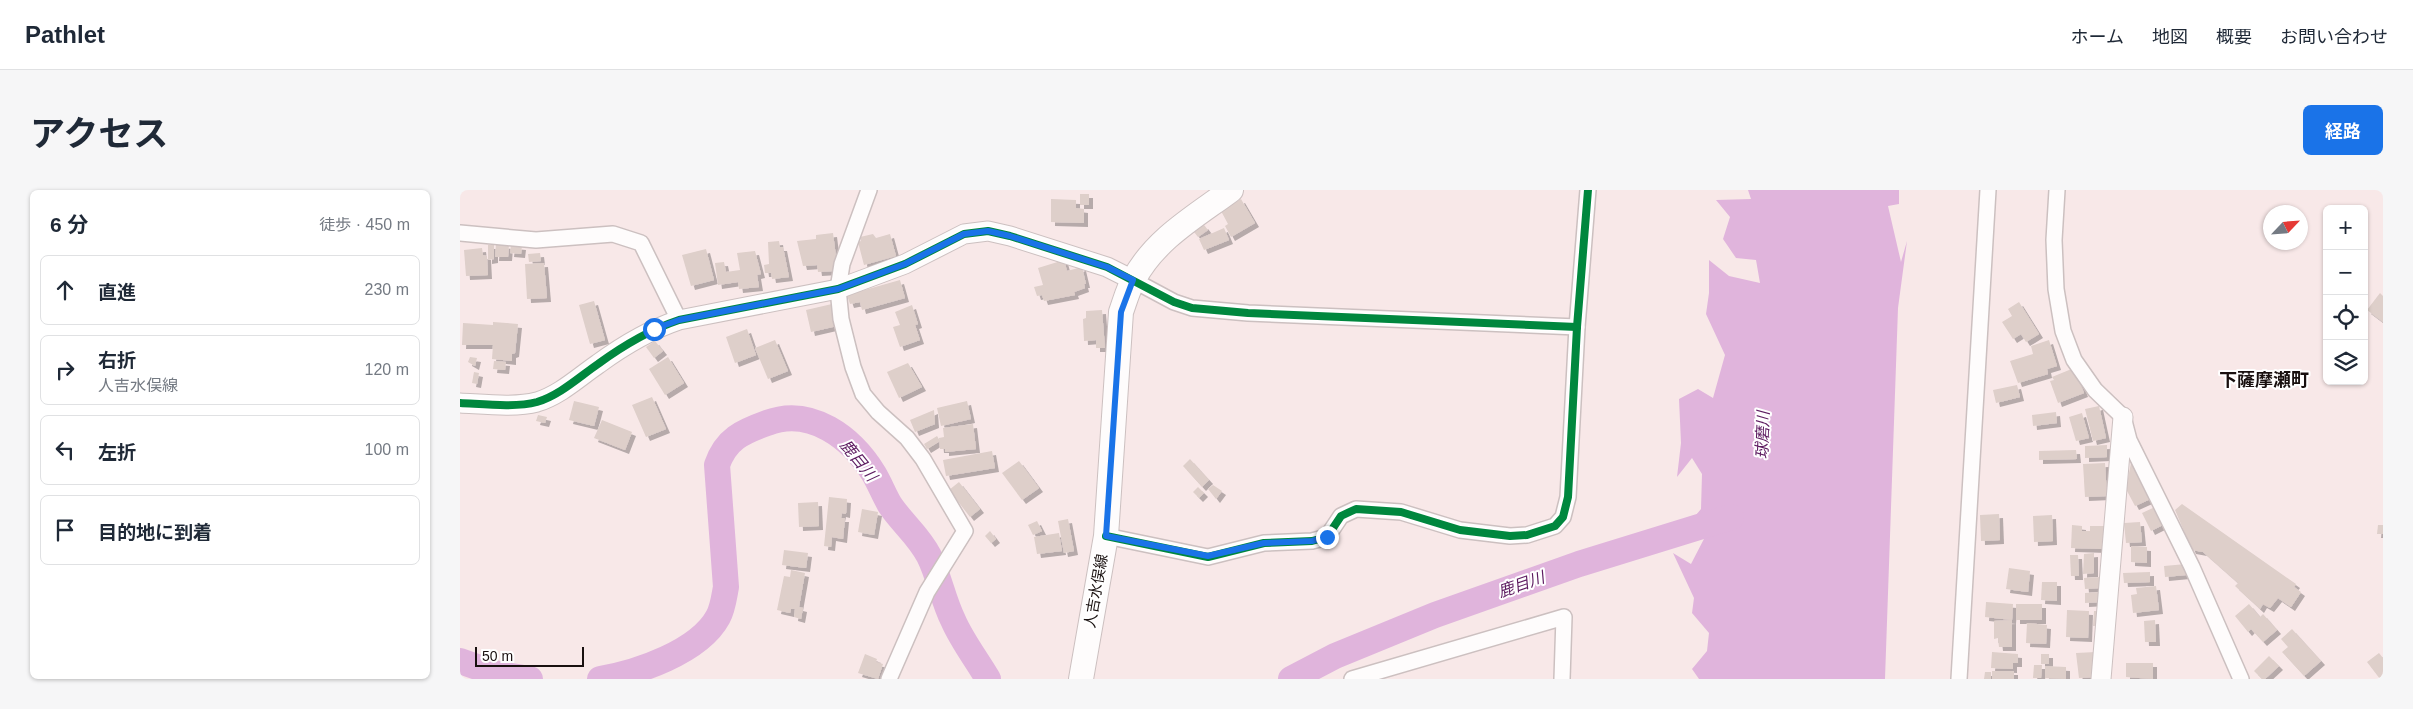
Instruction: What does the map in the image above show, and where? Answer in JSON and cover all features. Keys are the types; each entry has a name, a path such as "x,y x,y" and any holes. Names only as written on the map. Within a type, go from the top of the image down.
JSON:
{"main road":[{"name":"人吉水俣線","path":"1081,679 1106,536 1121,312 1133,280 1143,264 1167,237 1231,190"}],"street":[{"path":"868,190 842,264 838,289 841,319 853,367 863,394 878,412 907,438 923,459 965,530 927,592 889,679"},
{"path":"1106,536 1208,556 1264,543 1312,541 1327,537 1341,516 1356,509 1401,512 1460,530 1510,536 1527,535 1554,526 1563,516 1568,497 1577,327 1588,190"},
{"path":"1959,679 1988,190"},
{"path":"2057,190 2054,240 2056,289 2063,331 2074,360 2095,390 2123,417 2129,440 2192,567 2242,679"},
{"path":"460,403 506,404 536,402 566,388 630,342 654,329 679,320 838,289 905,264 964,234 988,231 1010,236 1107,267 1174,302 1192,308 1248,313 1577,327"},
{"path":"460,233 536,240 613,234 641,243 679,320"},
{"path":"2101,679 2123,417"},
{"path":"1352,679 1564,617 1562,679"}],"water":[{"name":"球磨川","path":"1748,190 1899,190 1899,204 1888,206 1901,262 1907,241 1898,308 1885,679 1699,679 1692,669 1707,651 1709,633 1692,613 1694,598 1673,553 1691,564 1706,535 1691,521 1701,509 1702,474 1692,458 1677,477 1681,443 1679,399 1698,389 1713,398 1725,355 1706,314 1709,293 1709,260 1729,276 1760,283 1756,260 1736,258 1723,239 1730,217 1716,200 1751,199"}],"building":[{"path":"1080,194 1089,194 1089,205 1080,205"},
{"path":"1051,199 1076,200 1076,208 1084,209 1084,223 1051,222"},
{"path":"1241,199 1255,223 1231,237 1225,226 1228,224 1221,211"},
{"path":"1204,225 1208,230 1198,237 1194,232"},
{"path":"1224,228 1229,240 1204,250 1199,239"},
{"path":"833,233 836,257 839,257 834,271 818,272 817,265 803,266 797,241 816,239 816,235"},
{"path":"873,234 876,238 890,234 896,256 864,265 858,242 861,241 860,237"},
{"path":"779,241 780,247 783,247 789,277 772,279 771,273 765,273 764,265 769,264 768,242"},
{"path":"496,244 509,245 508,257 495,257"},
{"path":"488,245 494,245 494,259 488,260"},
{"path":"511,245 522,246 521,254 510,253"},
{"path":"482,248 483,255 487,256 488,275 466,276 464,250"},
{"path":"706,249 714,280 691,286 682,255"},
{"path":"755,251 761,274 757,275 759,287 739,289 738,282 718,285 715,263 724,262 726,272 740,270 737,253"},
{"path":"540,253 541,261 529,262 528,254"},
{"path":"1064,260 1067,271 1082,267 1086,284 1084,284 1085,288 1074,292 1075,295 1044,301 1042,295 1037,296 1034,287 1043,285 1038,268"},
{"path":"544,263 547,298 527,299 525,264"},
{"path":"900,280 905,298 862,310 860,302 850,304 847,295"},
{"path":"2380,293 2383,296 2383,322 2368,311"},
{"path":"594,301 605,340 590,344 579,305"},
{"path":"2019,302 2039,334 2026,342 2021,334 2013,339 2002,322 2012,316 2008,309"},
{"path":"832,304 837,326 811,332 806,310"},
{"path":"912,305 918,324 915,325 920,340 900,347 893,327 900,325 895,312"},
{"path":"1102,310 1105,348 1096,348 1096,340 1084,341 1083,319 1086,318 1086,311"},
{"path":"493,322 518,324 515,353 512,354 512,361 492,359 493,345 462,345 463,323 493,325"},
{"path":"747,329 756,355 735,363 726,337"},
{"path":"775,340 788,371 768,379 755,348"},
{"path":"2049,340 2057,366 2047,369 2048,374 2018,383 2010,361 2033,354 2031,346"},
{"path":"655,341 663,351 654,358 646,347"},
{"path":"470,357 477,358 475,366 468,362"},
{"path":"668,357 684,383 665,395 649,369"},
{"path":"494,361 506,362 505,370 493,369"},
{"path":"908,363 922,387 899,398 887,372"},
{"path":"2074,368 2084,393 2058,403 2050,381 2054,380 2052,377"},
{"path":"474,372 479,373 477,384 472,383"},
{"path":"2017,385 2020,397 1996,403 1993,390"},
{"path":"652,397 666,429 646,437 632,405"},
{"path":"574,401 599,407 594,426 569,420"},
{"path":"967,401 971,419 941,426 937,408"},
{"path":"2099,406 2106,438 2093,441 2085,409"},
{"path":"934,410 935,424 915,432 910,420"},
{"path":"2056,412 2057,423 2033,426 2032,415"},
{"path":"2082,413 2089,438 2076,441 2069,417"},
{"path":"538,415 547,417 545,423 536,421"},
{"path":"602,420 632,432 625,450 594,438"},
{"path":"973,424 976,449 945,452 945,449 940,449 939,438 944,437 943,428"},
{"path":"937,436 940,441 927,449 924,444"},
{"path":"2107,445 2107,457 2085,458 2085,446"},
{"path":"2076,450 2077,459 2039,460 2039,451"},
{"path":"992,451 995,468 946,476 943,460"},
{"path":"2133,452 2155,497 2135,506 2126,489"},
{"path":"1190,459 1209,480 1202,487 1183,466"},
{"path":"1019,461 1039,488 1022,500 1002,473"},
{"path":"2105,463 2107,496 2085,497 2083,464"},
{"path":"959,482 980,509 970,517 949,490"},
{"path":"1213,485 1222,491 1216,499 1208,489"},
{"path":"1198,487 1204,493 1199,498 1193,492"},
{"path":"829,497 847,499 846,514 842,513 841,518 845,518 843,539 832,537 831,547 824,546"},
{"path":"818,502 819,526 799,527 798,503"},
{"path":"2182,504 2296,584 2294,587 2301,592 2291,607 2278,598 2270,608 2263,604 2260,609 2235,586 2238,583 2203,552 2192,550 2175,510"},
{"path":"2155,507 2163,525 2151,531 2142,513"},
{"path":"862,509 878,512 874,535 858,532"},
{"path":"1999,514 2000,540 1981,541 1980,515"},
{"path":"2052,515 2053,541 2034,542 2033,516"},
{"path":"1068,519 1074,551 1064,553 1058,521"},
{"path":"1037,521 1042,531 1033,535 1028,525"},
{"path":"2140,522 2142,542 2126,543 2124,523"},
{"path":"2072,525 2082,526 2082,531 2090,531 2090,526 2105,526 2104,549 2071,548"},
{"path":"2378,525 2383,525 2383,534 2377,534"},
{"path":"990,531 996,539 991,543 985,536"},
{"path":"1059,533 1062,551 1037,554 1034,537"},
{"path":"2131,546 2147,547 2147,563 2131,562"},
{"path":"784,550 808,553 806,568 782,565"},
{"path":"2094,553 2094,573 2083,574 2084,554"},
{"path":"2070,555 2078,555 2079,576 2071,576"},
{"path":"2186,564 2186,575 2165,577 2164,566"},
{"path":"2009,568 2030,571 2028,592 2006,589"},
{"path":"791,570 805,573 799,607 803,608 801,619 794,617 795,609 791,609 790,613 777,610 784,576 790,577"},
{"path":"2150,572 2150,582 2124,583 2123,573"},
{"path":"2101,577 2100,588 2085,589 2084,578"},
{"path":"2042,582 2057,582 2057,601 2041,600"},
{"path":"2156,586 2159,610 2133,613 2131,595 2137,594 2136,588"},
{"path":"2101,592 2102,602 2085,603 2085,593"},
{"path":"1986,602 2013,604 2012,620 1985,617"},
{"path":"2016,604 2042,604 2042,620 2016,620"},
{"path":"2249,604 2260,617 2263,614 2277,630 2263,642 2251,629 2248,632 2235,616"},
{"path":"2067,610 2089,611 2088,638 2066,637"},
{"path":"2094,611 2102,611 2101,626 2093,626"},
{"path":"2012,620 2012,647 1999,647 1998,638 1994,639 1994,621"},
{"path":"2155,620 2156,642 2145,642 2144,621"},
{"path":"2027,623 2047,625 2046,644 2026,643"},
{"path":"2292,629 2321,661 2304,676 2282,652 2288,647 2281,639"},
{"path":"1992,652 2018,654 2018,663 2013,663 2013,669 1991,668"},
{"path":"2096,652 2097,677 2079,678 2076,653"},
{"path":"2379,653 2383,658 2383,677 2380,679 2367,662"},
{"path":"865,654 877,659 876,662 883,664 878,679 858,673"},
{"path":"2041,654 2049,654 2049,664 2041,664"},
{"path":"2269,656 2279,666 2265,679 2262,679 2254,671"},
{"path":"2126,663 2153,663 2153,679 2126,677"},
{"path":"2034,665 2042,665 2041,678 2033,678"},
{"path":"2045,666 2066,667 2066,679 2045,678"},
{"path":"1992,671 2014,671 2014,679 1992,679"},
{"path":"1985,672 1991,672 1991,679 1984,679"}],"waterway":[{"name":"鹿目川","path":"600,679 631,672 666,659 697,641 718,617 726,587 717,465 725,449 743,433 767,423 783,419 799,419 814,422 829,429 854,448 865,461 890,505 925,549 957,628 988,679"},
{"name":"鹿目川","path":"1291,679 1335,656 1435,615 1579,564 1731,517"},
{"name":"鹿目川","path":"460,661 494,673 530,679"}],"cycle path":[{"path":"1106,536 1208,557 1264,543 1312,541 1327,537 1341,516 1356,509 1401,512 1460,530 1510,536 1527,535 1555,526 1563,517 1568,497 1577,327 1588,190"},
{"path":"460,403 509,405 537,402 561,390 627,344 668,324 679,320 838,289 905,264 964,234 988,231 1010,236 1107,267 1174,302 1192,308 1248,313 1577,327"}],"district":[{"name":"下薩摩瀬町","path":"2264,380"}],"route":[{"path":"654,329 679,320 838,289 905,264 964,234 988,231 1010,236 1107,267 1133,280 1121,312 1106,536 1208,556 1264,543 1312,541 1327,537"}]}
